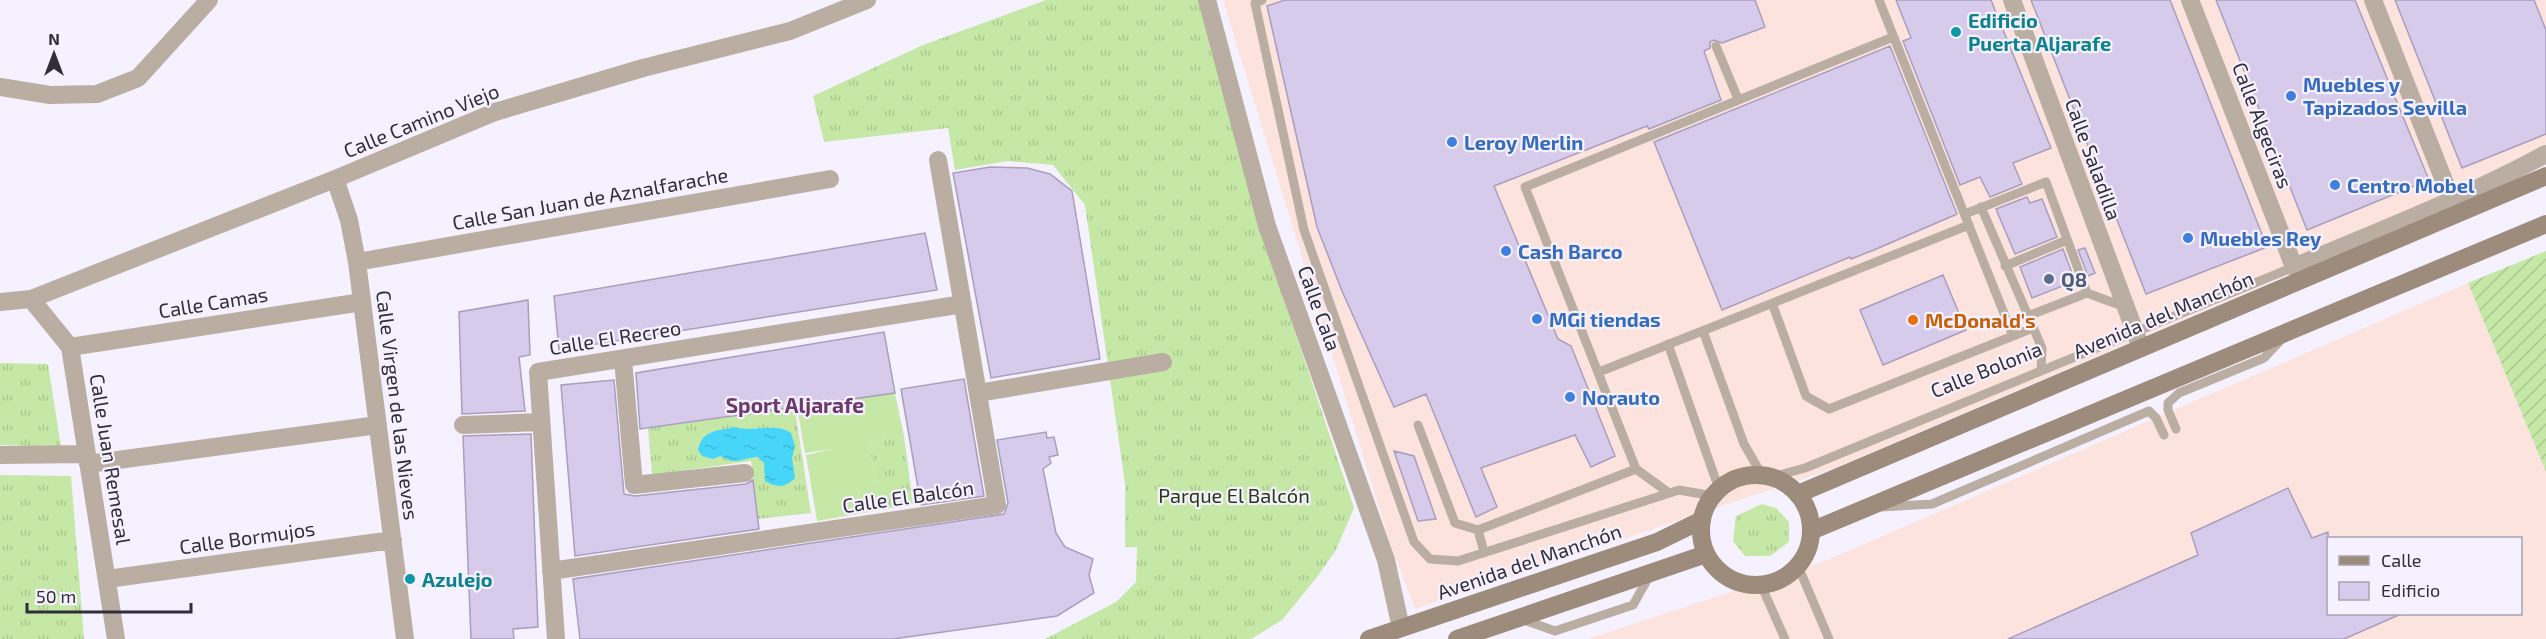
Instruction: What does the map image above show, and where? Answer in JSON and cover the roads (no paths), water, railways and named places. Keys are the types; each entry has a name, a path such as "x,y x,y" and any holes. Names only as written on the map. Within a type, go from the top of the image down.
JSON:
{"main road":[{"name":"Avenida del Manchón","path":"1798,494 2138,340 2546,176"},
{"path":"1811,531 2546,224"},
{"path":"1767,476 1786,484 1806,505 1811,531 1808,550 1798,566 1781,578 1761,585 1745,584 1729,578 1716,568 1706,554 1701,537 1702,520 1716,492 1739,477 1767,476"},
{"name":"Avenida del Manchón","path":"1369,639 1657,542 1702,520"},
{"path":"1457,639 1706,554"}],"street":[{"path":"0,87 50,95 98,94 138,78 209,0"},
{"name":"Calle Camino Viejo","path":"0,302 31,300 335,179 495,112 643,68 790,31 867,0"},
{"name":"Calle Cala","path":"1207,0 1268,226 1386,560 1401,628"},
{"name":"Calle Saladilla","path":"2012,0 2138,340"},
{"name":"Calle Algeciras","path":"2190,0 2294,267"},
{"path":"2373,0 2452,201"},
{"name":"Calle Bolonia","path":"2294,267 2452,201 2546,154"},
{"name":"Calle El Balcón","path":"551,571 997,505 938,160"},
{"name":"Calle Virgen de las Nieves","path":"335,179 349,220 357,262 405,639"},
{"name":"Calle San Juan de Aznalfarache","path":"357,262 830,179"},
{"path":"31,300 70,347"},
{"name":"Calle Camas","path":"70,347 362,302"},
{"name":"Calle El Recreo","path":"556,639 538,372 963,304"},
{"name":"Calle Juan Remesal","path":"70,347 116,639"},
{"path":"623,358 634,485 745,473"},
{"path":"978,393 1163,362"},
{"path":"463,425 541,422"},
{"path":"0,456 87,459 378,425"},
{"name":"Calle Bormujos","path":"107,579 393,540"}],"lane":[{"path":"1262,0 1255,3 1304,230 1414,542 1430,559 1458,561 1679,490 1716,492 1668,344"},
{"path":"1879,0 2013,336"},
{"path":"1669,493 1636,469 1525,188 1893,37"},
{"path":"1716,46 1738,99"},
{"path":"1965,214 2046,182 2087,293"},
{"path":"1981,207 2042,348 2041,371"},
{"path":"1599,372 1969,225"},
{"path":"2005,266 2067,240"},
{"name":"Calle Bolonia","path":"1767,476 1805,468 2041,371 2138,340 2294,267"},
{"path":"2028,316 2087,293 2125,307"},
{"path":"1772,303 1806,396 1829,409 2033,328"},
{"path":"1703,331 1744,444 1767,476"},
{"path":"2176,429 2168,410 2168,403 2179,393 2264,358 2290,331"},
{"path":"1867,509 1932,504 2149,411 2156,418 2164,435"},
{"path":"1419,425 1455,523 1478,530 1636,469"},
{"path":"1478,530 1484,552"},
{"path":"1798,566 1829,639"},
{"path":"1761,585 1785,639"}],"water":[{"path":"735,427 742,429 778,428 791,433 795,446 792,458 795,478 781,486 765,481 764,463 758,457 736,461 720,456 713,459 702,456 698,450 703,438 717,430"}],"place":[{"name":"Edificio Puerta Aljarafe","path":"1956,32"},
{"name":"Muebles y Tapizados Sevilla","path":"2291,96"},
{"name":"Leroy Merlin","path":"1452,142"},
{"name":"Centro Mobel","path":"2335,185"},
{"name":"Muebles Rey","path":"2188,238"},
{"name":"Cash Barco","path":"1506,251"},
{"name":"Q8","path":"2049,279"},
{"name":"MGi tiendas","path":"1537,319"},
{"name":"McDonald's","path":"1913,320"},
{"name":"Norauto","path":"1570,397"},
{"name":"Azulejo","path":"410,579"}],"district":[{"name":"Sport Aljarafe","path":"795,404"}],"park label":[{"name":"Parque El Balcón","path":"1234,495"}]}
